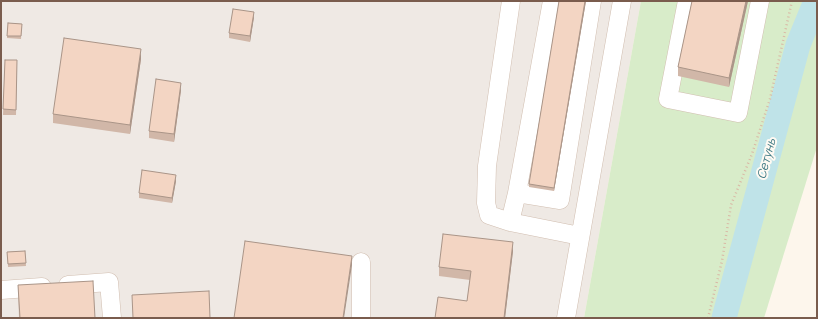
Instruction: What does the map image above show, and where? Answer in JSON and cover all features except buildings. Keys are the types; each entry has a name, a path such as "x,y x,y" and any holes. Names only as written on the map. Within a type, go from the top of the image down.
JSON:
{"lane":[{"path":"511,1 487,166 486,203 489,214 510,222 580,236"},
{"path":"510,222 552,1"},
{"path":"560,200 592,1"},
{"path":"566,318 622,1"},
{"path":"687,1 668,99 738,112 760,1"},
{"path":"516,193 586,205"},
{"path":"361,262 361,318"},
{"path":"1,290 109,282 112,318"}],"path":[{"path":"708,318 722,261 731,205 752,154 770,99 792,1"}],"shaded area":[{"path":"1,1 641,1 584,318 1,318"}],"green space":[{"path":"641,1 817,1 817,147 764,318 584,318"}],"waterway":[{"name":"Сетунь","path":"724,318 798,45 816,1"}]}
